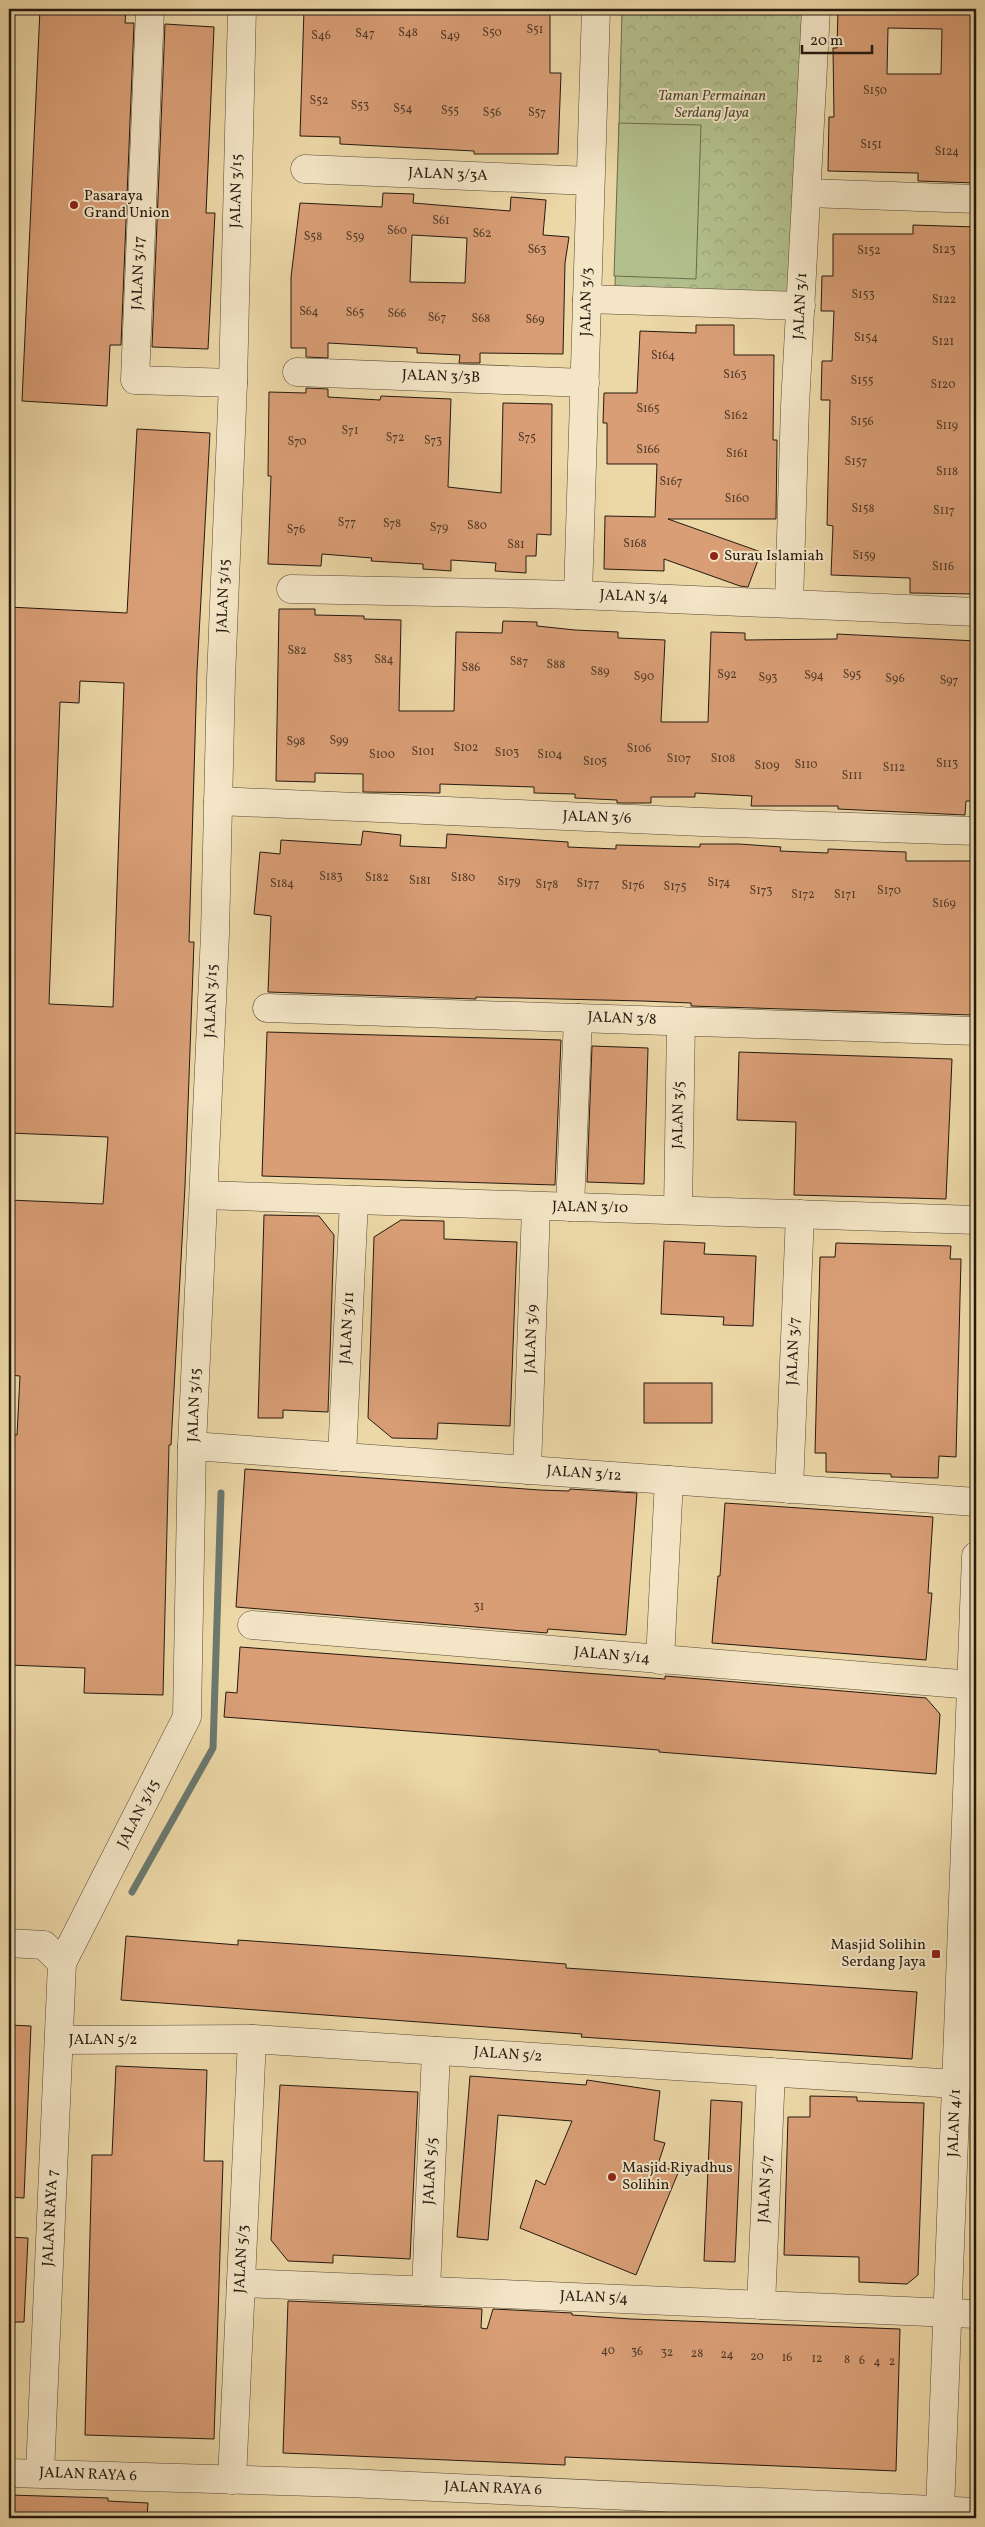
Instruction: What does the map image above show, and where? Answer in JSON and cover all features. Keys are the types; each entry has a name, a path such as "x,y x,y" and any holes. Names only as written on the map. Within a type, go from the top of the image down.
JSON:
{"street":[{"name":"JALAN 3/17","path":"150,9 135,380 233,383"},
{"name":"JALAN 3/15","path":"62,1963 187,1717 192,1446 204,1195 233,383 242,9"},
{"name":"JALAN 3/3","path":"578,595 596,9"},
{"name":"JALAN 3/1","path":"789,603 795,406 816,9"},
{"name":"JALAN 3/3A","path":"305,169 590,181"},
{"path":"807,193 976,199"},
{"path":"587,299 801,306"},
{"name":"JALAN 3/3B","path":"297,372 585,382"},
{"name":"JALAN 3/4","path":"291,590 578,595 976,612"},
{"name":"JALAN 3/6","path":"218,801 682,822 976,832"},
{"name":"JALAN 3/8","path":"267,1008 976,1031"},
{"path":"570,1207 578,1018"},
{"name":"JALAN 3/5","path":"678,1210 681,1021"},
{"name":"JALAN 3/10","path":"204,1195 976,1220"},
{"name":"JALAN 3/11","path":"342,1457 354,1200"},
{"name":"JALAN 3/9","path":"528,1470 536,1207"},
{"name":"JALAN 3/7","path":"789,1489 800,1214"},
{"name":"JALAN 3/12","path":"192,1446 976,1502"},
{"path":"660,1660 669,1480"},
{"name":"JALAN 4/1","path":"940,2510 973,1678 976,1556"},
{"name":"JALAN 3/14","path":"252,1625 660,1660 973,1678"},
{"path":"9,1943 44,1945 62,1963"},
{"name":"JALAN RAYA 7","path":"40,2473 62,1963"},
{"name":"JALAN 5/2","path":"59,2040 252,2039 956,2084"},
{"name":"JALAN 5/3","path":"232,2480 252,2039"},
{"name":"JALAN 5/5","path":"426,2291 436,2051"},
{"name":"JALAN 5/7","path":"761,2305 771,2072"},
{"name":"JALAN 5/4","path":"241,2283 976,2314"},
{"name":"JALAN RAYA 6","path":"9,2473 232,2480 976,2512"}],"green space":[{"name":"Taman Permainan Serdang Jaya","path":"622,9 808,9 797,294 615,288"},
{"path":"619,123 701,125 696,279 614,276"}],"building":[{"name":"Pasaraya Grand Union","path":"40,9 126,9 125,23 134,23 121,345 110,345 107,406 22,401"},
{"path":"304,9 550,9 550,73 561,73 558,154 474,154 474,151 340,144 340,137 300,136"},
{"path":"838,9 976,9 976,183 918,181 918,173 828,171 829,117 834,117 833,48 837,48","holes":["888,28 942,29 941,74 887,74"]},
{"path":"165,24 214,27 206,213 215,213 208,349 152,347"},
{"path":"383,193 414,194 413,203 510,211 511,197 546,200 543,235 569,237 565,263 563,354 480,353 480,363 459,363 460,355 417,353 417,348 328,343 328,358 306,357 306,348 291,348 291,277 300,203 382,207","holes":["412,235 467,238 465,283 410,282"]},
{"path":"913,225 976,227 976,594 910,593 910,578 831,575 833,526 827,525 830,400 821,400 822,361 832,361 834,311 821,311 822,276 833,276 833,234 913,234"},
{"path":"696,325 734,325 734,355 774,355 773,440 777,440 776,519 668,519 761,552 748,587 740,586 664,559 664,571 604,569 605,516 655,517 657,464 607,464 607,423 603,423 604,393 637,393 640,331 696,333"},
{"path":"306,388 328,389 328,397 380,400 381,396 451,399 448,487 501,493 503,403 552,404 551,535 537,534 536,556 526,556 526,573 495,571 496,563 451,560 451,571 423,569 423,564 371,561 372,558 322,554 321,566 268,564 271,476 268,476 269,392 306,393"},
{"path":"137,429 210,433 197,672 189,942 194,942 185,1186 171,1445 169,1445 163,1695 84,1693 85,1668 9,1665 9,1435 17,1435 20,1376 9,1375 9,1200 103,1204 108,1137 9,1133 9,607 127,613","holes":["80,681 124,683 113,1007 49,1004 60,702 79,703"]},
{"path":"279,609 315,609 315,615 364,616 364,619 401,620 399,711 454,711 456,632 502,633 503,621 537,622 537,626 618,632 618,638 665,640 661,722 708,722 711,632 745,633 745,640 837,639 837,634 976,641 976,801 966,801 965,815 838,809 838,806 751,806 752,796 695,793 695,797 651,797 651,803 617,803 617,800 575,798 575,794 534,793 534,787 440,784 440,793 363,792 363,774 315,773 315,782 276,781"},
{"path":"363,831 401,835 400,846 446,848 447,834 568,842 568,847 616,849 616,845 700,847 700,844 739,844 781,847 780,851 828,853 828,849 906,852 906,861 976,861 976,947 972,1015 691,1006 691,1003 643,1001 476,997 476,999 268,992 271,916 254,914 260,852 280,854 281,840 361,845"},
{"path":"267,1032 561,1040 555,1185 262,1176"},
{"path":"592,1046 648,1048 644,1184 587,1182"},
{"path":"739,1052 952,1059 946,1199 794,1195 796,1122 737,1120"},
{"path":"264,1215 319,1216 334,1235 328,1412 283,1410 283,1418 258,1418"},
{"path":"401,1220 444,1221 444,1239 517,1242 510,1426 438,1423 437,1439 392,1438 368,1418 374,1237"},
{"path":"664,1241 705,1243 704,1254 756,1256 753,1326 723,1325 724,1317 661,1314"},
{"path":"836,1243 951,1246 950,1259 961,1259 956,1457 939,1456 938,1478 891,1477 891,1474 826,1472 826,1453 815,1453 820,1257 835,1257"},
{"path":"644,1383 712,1383 712,1423 644,1423"},
{"path":"245,1469 540,1490 569,1491 570,1489 637,1493 626,1635 548,1629 547,1633 236,1607"},
{"path":"725,1503 933,1517 928,1593 932,1593 926,1660 712,1643 718,1576 720,1576"},
{"path":"240,1647 665,1679 665,1676 926,1698 940,1714 936,1774 659,1752 659,1750 224,1717 226,1692 237,1693"},
{"path":"126,1936 238,1945 238,1940 566,1964 566,1968 917,1992 912,2059 581,2037 582,2034 121,2000"},
{"path":"9,2025 31,2026 24,2198 9,2197"},
{"path":"116,2066 207,2070 204,2161 223,2161 214,2439 85,2435 92,2155 112,2155"},
{"name":"Masjid Riyadhus Solihin","path":"470,2076 586,2085 587,2080 660,2091 654,2140 665,2143 658,2164 678,2173 636,2275 520,2228 536,2180 545,2185 572,2121 498,2115 488,2240 457,2237"},
{"path":"280,2085 418,2092 410,2259 333,2255 333,2263 288,2261 271,2240"},
{"path":"810,2096 857,2097 857,2101 924,2103 918,2275 907,2284 859,2282 859,2257 784,2255 788,2117 810,2117"},
{"path":"711,2100 742,2102 735,2262 704,2261"},
{"path":"9,2237 28,2238 24,2322 9,2322"},
{"path":"288,2301 482,2309 481,2328 487,2329 493,2309 572,2313 572,2315 631,2319 900,2329 896,2471 565,2457 565,2465 283,2453"},
{"path":"9,2495 108,2498 108,2501 148,2503 147,2518 9,2518"}],"waterway":[{"path":"132,1892 213,1748 221,1493"}],"place":[{"name":"Pasaraya Grand Union","path":"74,205"},
{"name":"Surau Islamiah","path":"714,556"},
{"name":"Masjid Solihin Serdang Jaya","path":"936,1954"},
{"name":"Masjid Riyadhus Solihin","path":"612,2177"}]}
